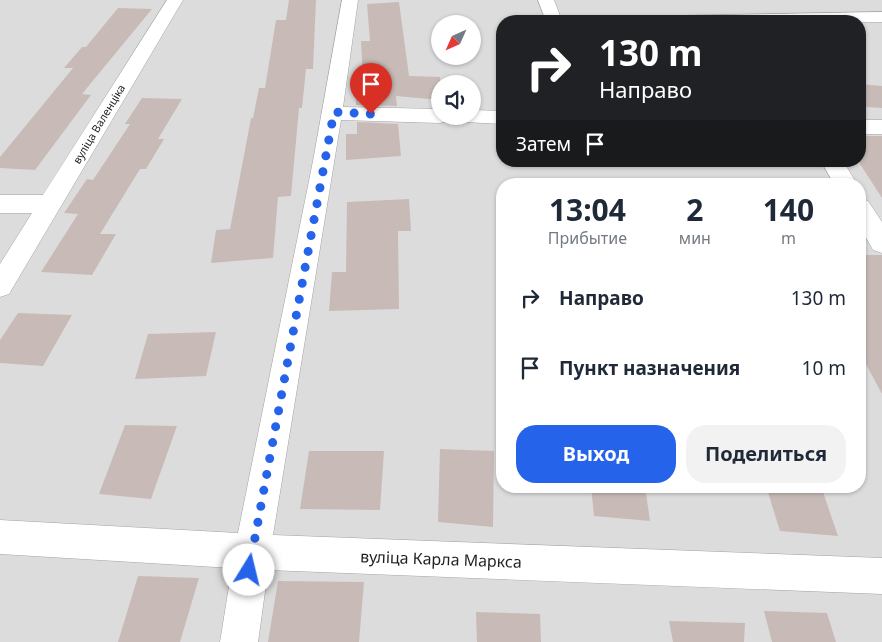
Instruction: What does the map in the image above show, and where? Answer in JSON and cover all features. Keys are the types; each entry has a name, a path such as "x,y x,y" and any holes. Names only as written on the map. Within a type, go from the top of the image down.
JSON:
{"street":[{"name":"вуліца Валенціка","path":"0,286 175,0"},
{"path":"240,642 252,552 334,112 350,0"},
{"path":"546,0 552,15"},
{"path":"718,0 728,15"},
{"path":"866,17 882,17"},
{"path":"334,112 431,116"},
{"path":"481,117 496,118"},
{"path":"866,127 882,127"},
{"path":"836,167 842,178"},
{"path":"0,204 50,204"},
{"path":"866,217 882,243"},
{"name":"вуліца Карла Маркса","path":"0,537 252,552 882,576"}],"shaded area":[{"path":"0,0 882,0 882,642 0,642"}],"building":[{"path":"289,0 316,0 313,69 306,69 302,108 299,108 291,196 278,197 273,258 211,263 216,230 230,229 251,118 253,118 259,88 265,88 276,20 286,20"},
{"path":"399,2 409,76 431,77 431,99 396,96 397,106 356,105 355,80 363,80 361,41 370,41 367,4"},
{"path":"118,8 152,9 82,94 91,95 35,170 0,168 0,157 73,68 64,68 82,47 86,47"},
{"path":"866,85 882,86 882,108 866,107"},
{"path":"142,98 182,99 158,139 164,139 146,169 140,169 100,234 116,234 92,275 41,272 78,214 64,213 87,179 93,180 130,124 125,124"},
{"path":"357,122 398,124 401,156 346,160 346,134 357,134"},
{"path":"866,136 882,136 882,198 862,167 866,167"},
{"path":"409,199 411,231 398,231 399,309 329,311 332,272 346,272 347,202"},
{"path":"866,255 882,255 882,394 866,364"},
{"path":"18,313 72,315 43,366 0,363 0,340"},
{"path":"216,332 206,376 135,379 148,334"},
{"path":"125,425 177,426 151,499 99,494"},
{"path":"440,449 494,451 493,527 438,522"},
{"path":"309,451 384,451 380,510 300,509"},
{"path":"592,493 646,493 650,521 594,516"},
{"path":"768,493 823,493 838,536 780,531"},
{"path":"138,576 199,578 180,642 118,642"},
{"path":"278,581 364,582 359,642 268,642"},
{"path":"764,611 827,613 836,642 772,642"},
{"path":"476,612 540,614 541,642 477,642"},
{"path":"669,621 745,623 744,642 673,642"}],"route":[{"path":"249,570 334,112 371,114"}]}
